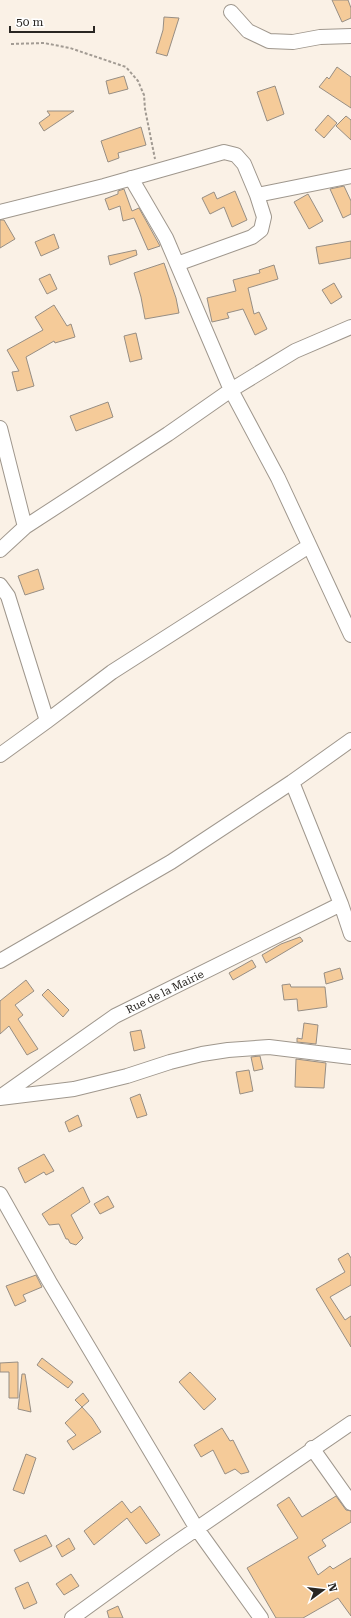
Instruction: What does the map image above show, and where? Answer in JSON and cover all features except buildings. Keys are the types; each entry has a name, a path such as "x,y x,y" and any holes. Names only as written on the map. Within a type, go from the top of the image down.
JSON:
{"street":[{"path":"231,12 248,31 269,41 293,42 320,37 351,36"},
{"path":"0,212 104,186 156,170 224,152 236,155 244,164 257,195 264,217 261,230 252,237 177,264"},
{"path":"257,195 351,176"},
{"path":"131,178 166,238 231,390 278,478 351,635"},
{"path":"0,550 25,527 168,434 231,390 295,351 351,327"},
{"path":"0,428 25,527"},
{"path":"0,755 112,672 309,546"},
{"path":"0,585 8,596 47,721"},
{"path":"0,961 171,862 292,782 351,740"},
{"path":"292,782 341,904 351,934"},
{"name":"Rue de la Mairie","path":"0,1097 115,1016 341,904"},
{"path":"0,1097 74,1089 127,1076 170,1062 202,1054 228,1050 269,1047 351,1057"},
{"path":"0,1194 49,1281 197,1529 261,1618"},
{"path":"72,1618 312,1448 351,1423"},
{"path":"312,1448 351,1503"}],"path":[{"path":"11,44 44,43 57,45 126,67 138,81 144,95 145,109 156,170"}]}
